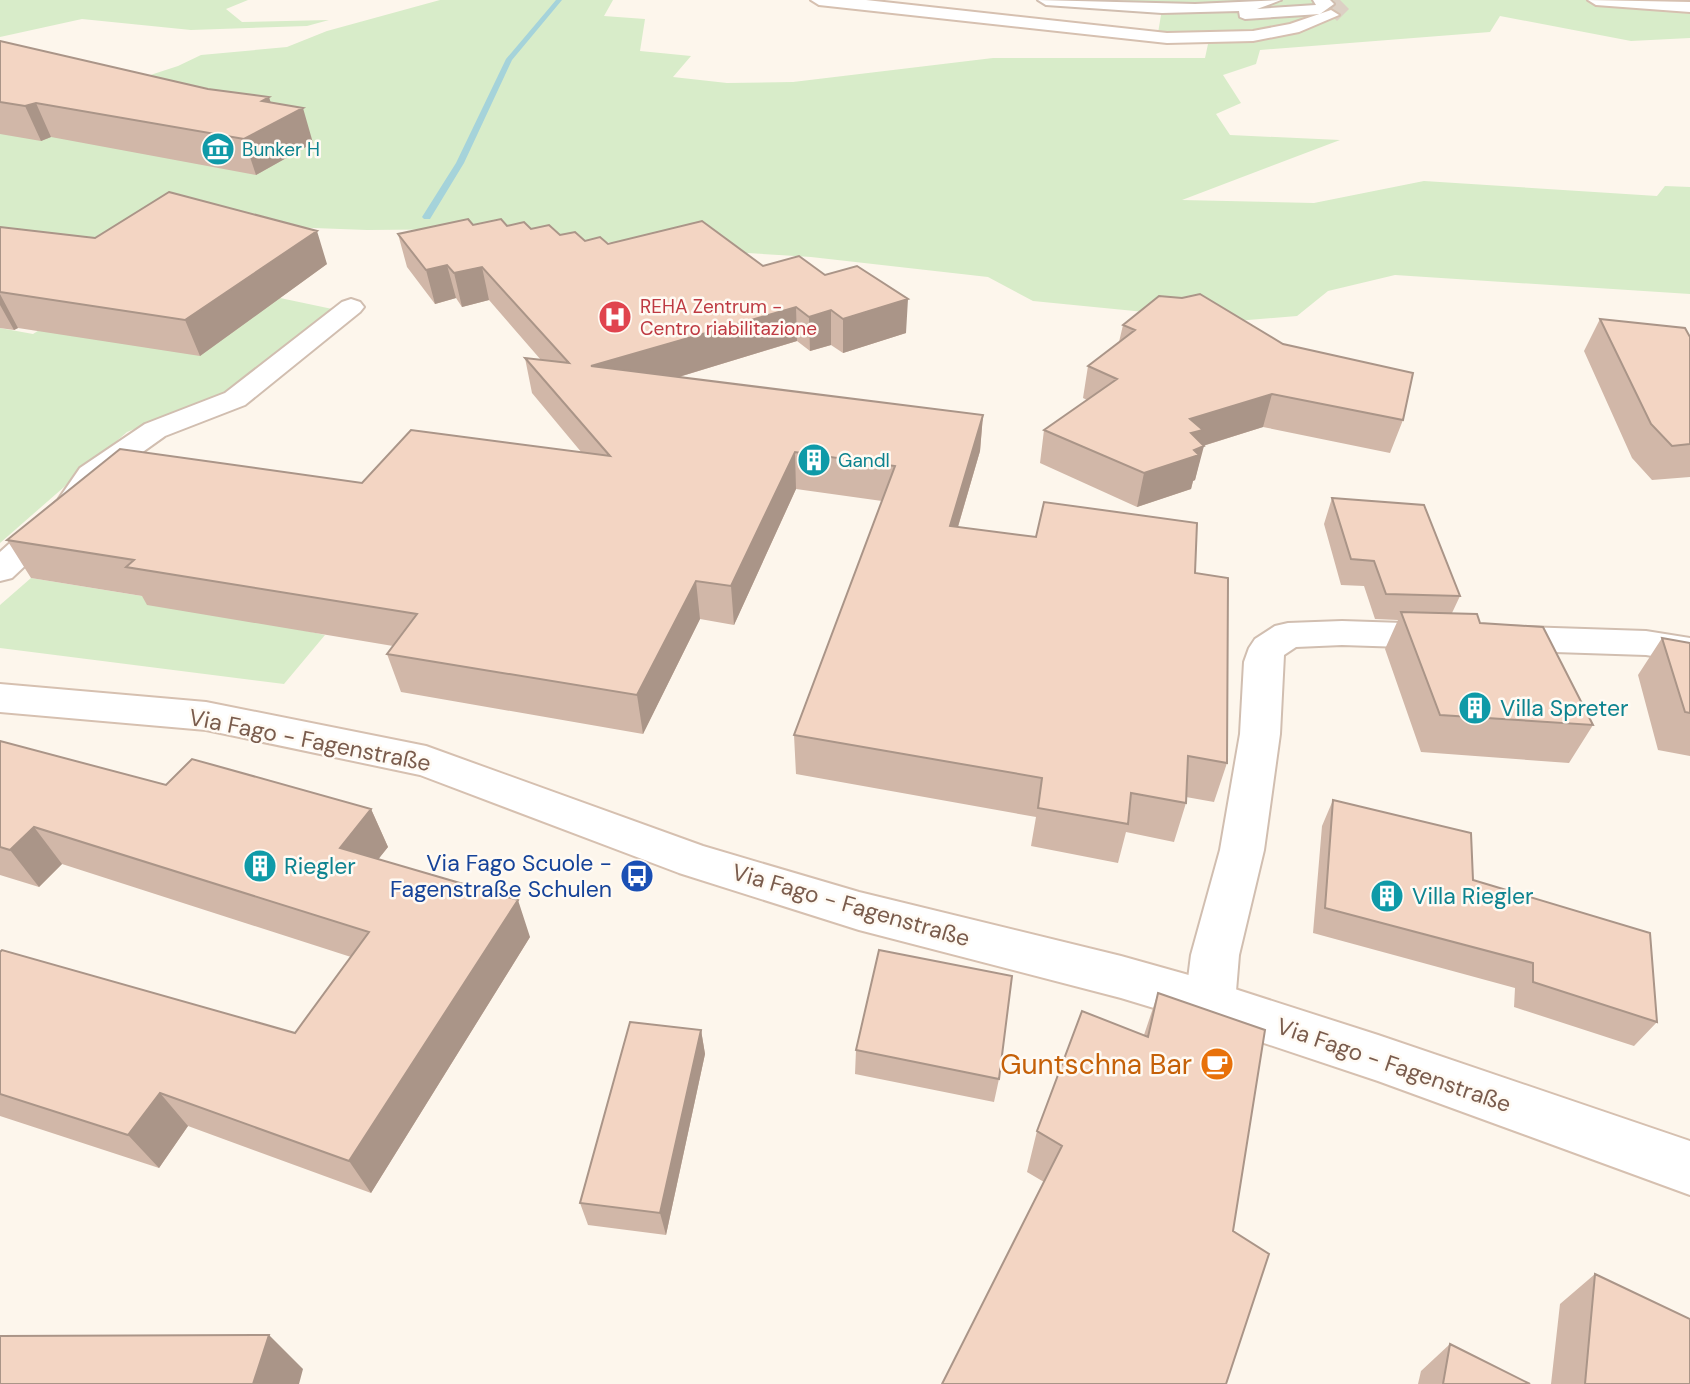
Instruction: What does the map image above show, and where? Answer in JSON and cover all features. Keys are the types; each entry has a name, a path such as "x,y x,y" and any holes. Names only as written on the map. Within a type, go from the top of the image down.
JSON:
{"street":[{"path":"819,0 1188,38 1261,34 1301,27 1326,6"},
{"path":"1046,0 1219,7 1274,5 1320,9 1326,6"},
{"path":"1599,1 1690,7"},
{"path":"1142,35 1147,30 1162,26 1274,5"},
{"path":"0,570 69,507 91,475 155,430 235,399 351,307"},
{"path":"1210,1003 1215,955 1242,849 1261,734 1263,662 1268,648 1288,635 1342,633 1646,643 1690,650"},
{"name":"Via Fago - Fagenstraße","path":"0,698 206,716 426,761 695,861 859,911 1121,977 1210,1003 1378,1058 1690,1168"}],"green space":[{"path":"0,0 248,0 226,9 242,22 329,20 307,26 191,30 82,19 0,37"},
{"path":"440,0 613,0 604,16 645,19 640,51 691,56 673,77 727,83 793,82 993,58 1205,58 1208,44 1158,33 1163,3 1113,0 1690,0 1690,38 1631,41 1500,16 1490,32 1260,50 1256,64 1223,75 1241,103 1216,114 1230,135 1340,140 1182,200 1314,203 1424,181 1657,196 1665,186 1690,187 1690,294 1395,275 1328,291 1297,316 1236,321 1033,301 988,277 811,257 667,248 478,229 367,230 208,224 72,265 0,252 0,53 132,81 178,66 201,55 287,47 327,31"},
{"path":"138,268 337,310 239,387 127,432 0,543 0,328 33,334"},
{"path":"31,578 154,598 325,635 284,684 0,648 0,605"}],"building":[{"path":"0,41 208,89 269,97 262,101 303,108 244,139 36,103 25,106 0,102"},
{"path":"169,192 317,231 185,320 0,292 0,227 95,238"},
{"path":"468,219 473,225 501,219 507,226 524,222 531,229 549,225 560,235 575,232 585,241 600,237 608,244 702,221 763,266 799,256 825,275 857,266 908,299 843,319 831,310 809,317 796,307 591,366 983,415 950,526 1036,537 1044,502 1197,523 1195,573 1228,578 1227,763 1188,756 1186,803 1131,793 1128,824 1038,808 1042,778 794,735 895,466 795,452 731,586 696,581 637,695 387,654 417,614 126,567 134,560 7,540 120,449 362,483 411,430 610,456 525,358 569,363 482,267 454,273 447,265 426,270 398,234"},
{"path":"1200,294 1283,344 1413,373 1403,420 1272,394 1190,419 1203,430 1191,433 1204,446 1194,450 1199,455 1144,473 1044,430 1117,379 1088,366 1135,330 1123,325 1159,296 1182,298"},
{"path":"1600,319 1685,328 1690,337 1690,444 1672,446 1651,424"},
{"path":"1332,498 1424,505 1460,596 1386,594 1374,561 1351,559"},
{"path":"1401,612 1477,614 1480,623 1543,627 1593,725 1440,715"},
{"path":"1662,638 1690,643 1690,713 1685,712"},
{"path":"0,741 166,785 192,759 371,809 340,848 518,900 349,1161 160,1093 128,1135 0,1094 2,950 295,1033 369,932 34,827 10,850 0,847"},
{"path":"1333,800 1471,833 1473,880 1650,933 1657,1022 1533,982 1533,963 1325,908"},
{"path":"879,950 1012,976 999,1079 856,1050"},
{"path":"1158,993 1265,1030 1233,1231 1269,1254 1226,1384 942,1384 1062,1146 1037,1131 1082,1011 1148,1037"},
{"path":"630,1022 701,1030 660,1213 580,1203"},
{"path":"1595,1274 1690,1319 1690,1384 1585,1384"},
{"path":"269,1335 253,1384 0,1384 0,1336"},
{"path":"1450,1344 1530,1384 1443,1384"}],"waterway":[{"path":"427,217 460,163 509,59 559,0"}],"tunnel":[{"path":"1331,15 1346,0"}],"place":[{"name":"Bunker H","path":"218,149"},
{"name":"REHA Zentrum - Centro riabilitazione","path":"615,317"},
{"name":"Gandl","path":"814,460"},
{"name":"Villa Spreter","path":"1475,708"},
{"name":"Riegler","path":"260,866"},
{"name":"Via Fago Scuole - Fagenstraße Schulen","path":"637,876"},
{"name":"Villa Riegler","path":"1387,896"},
{"name":"Guntschna Bar","path":"1217,1064"}]}
